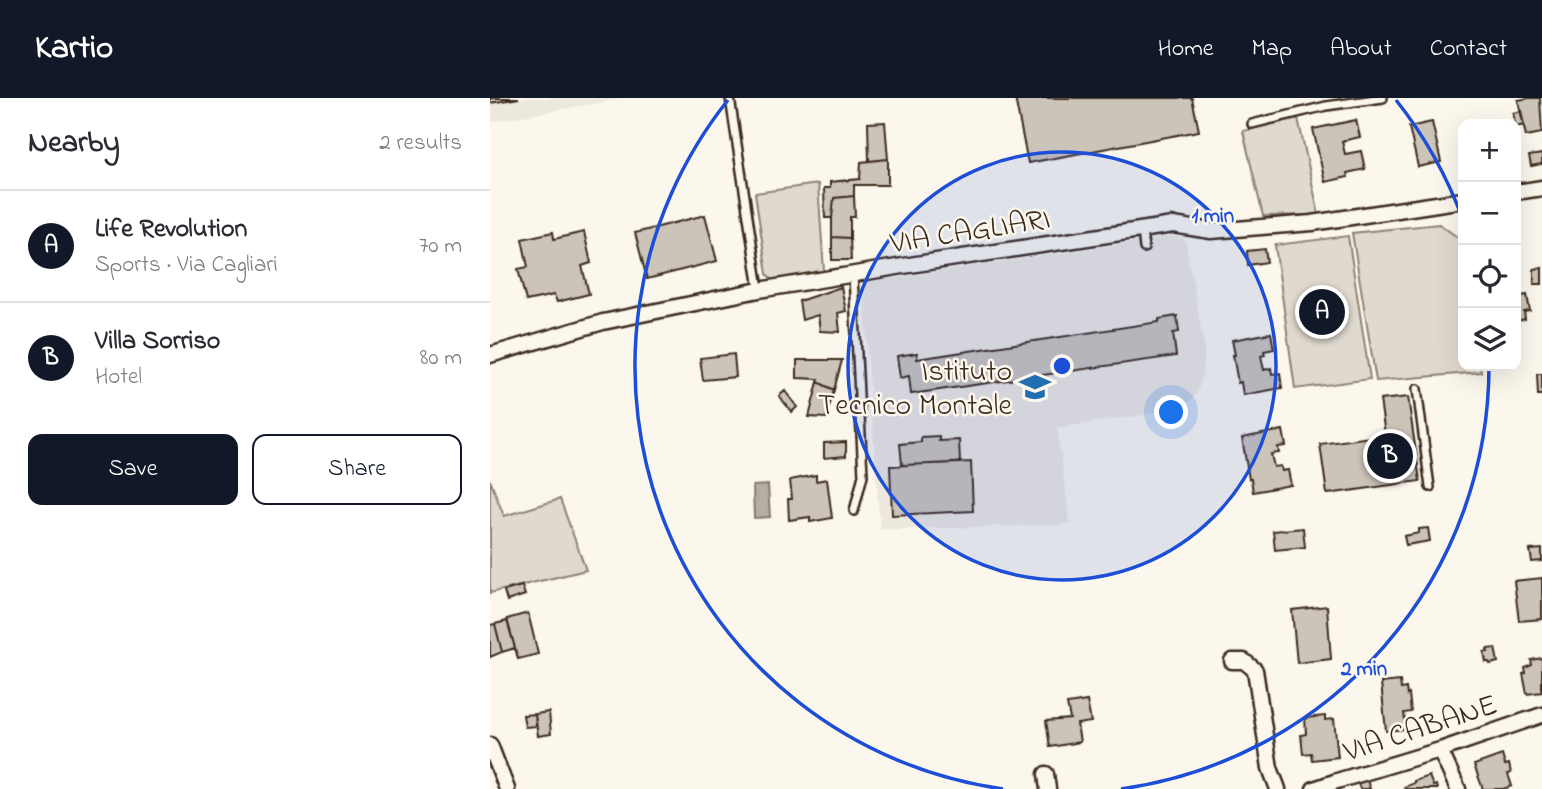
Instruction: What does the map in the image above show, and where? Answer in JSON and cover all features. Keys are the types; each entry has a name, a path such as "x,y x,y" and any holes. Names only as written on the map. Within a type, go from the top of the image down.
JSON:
{"street":[{"path":"1521,191 1542,188"},
{"name":"VIA CAGLIARI","path":"490,355 603,322 759,290 903,266 1173,225 1211,231 1312,223 1458,201"},
{"path":"1232,661 1244,661 1255,670 1270,768 1278,789"},
{"name":"VIA CABANE","path":"1314,789 1542,715"},
{"path":"490,745 507,789"},
{"path":"1440,750 1458,789"}],"lane":[{"path":"730,98 759,290"},
{"path":"1252,124 1326,106 1383,98"},
{"path":"1142,230 1144,248"},
{"path":"853,275 863,475 854,511"},
{"path":"1417,390 1430,486"}],"shaded area":[{"path":"490,98 625,98 490,122"},
{"path":"1298,118 1319,215 1263,216 1243,131"},
{"path":"818,184 824,271 772,280 767,274 755,193"},
{"path":"1439,224 1458,238 1458,371 1481,372 1376,381 1352,233"},
{"name":"Istituto Tecnico Montale","path":"1176,236 1185,240 1204,345 1204,364 1197,393 1190,402 1177,410 1057,428 1070,524 880,530 863,283"},
{"path":"1348,236 1370,379 1295,389 1275,245"},
{"path":"490,480 504,516 560,499 586,570 490,593"},
{"path":"768,485 770,517 754,518 753,486"}],"building":[{"path":"490,98 519,98 490,103"},
{"path":"1015,98 1192,98 1199,131 1028,163"},
{"path":"1540,98 1542,133 1526,136 1518,100"},
{"path":"1521,111 1524,125 1521,126 1521,119 1514,119 1513,113"},
{"path":"1356,120 1360,137 1342,141 1345,154 1361,151 1365,169 1347,173 1348,177 1325,182 1313,129"},
{"path":"885,122 888,159 869,161 868,123"},
{"path":"1432,122 1441,162 1418,167 1409,127"},
{"path":"1542,154 1542,164 1531,166 1529,156"},
{"path":"888,159 888,185 854,185 854,196 834,198 832,218 825,218 824,188 830,188 830,182 860,179 861,162"},
{"path":"854,196 855,217 850,217 850,238 832,237 834,198"},
{"path":"705,215 717,261 647,279 635,233"},
{"path":"553,232 554,239 584,232 591,263 582,266 589,294 557,302 554,295 526,301 518,269 528,267 522,239"},
{"path":"832,237 850,238 851,260 832,260"},
{"path":"1265,249 1267,262 1248,265 1247,251"},
{"path":"1542,268 1542,284 1534,284 1534,269"},
{"path":"841,287 846,311 838,313 840,332 820,331 818,315 802,320 799,301"},
{"path":"1527,295 1530,311 1524,312 1525,319 1521,320 1521,308 1521,296"},
{"path":"1177,316 1179,332 1173,333 1176,356 911,394 909,376 900,378 897,356 917,353 917,359 1159,322 1159,319"},
{"path":"1271,333 1274,349 1264,351 1265,355 1261,356 1264,370 1271,368 1272,374 1280,373 1282,388 1243,395 1241,382 1238,383 1232,340"},
{"path":"734,354 736,377 703,380 700,358"},
{"path":"797,360 842,360 834,390 818,382 819,379 797,378"},
{"path":"1537,374 1542,374 1542,395 1538,395"},
{"path":"818,382 834,390 826,418 809,417"},
{"path":"785,391 797,407 792,412 779,396"},
{"path":"1408,397 1420,481 1327,494 1320,444 1385,435 1380,400"},
{"path":"1283,430 1286,446 1278,447 1279,453 1271,454 1274,467 1281,466 1282,471 1288,470 1291,485 1253,492 1242,438"},
{"path":"939,436 939,441 959,440 960,463 902,465 900,444 921,442 921,437"},
{"path":"846,442 846,456 824,458 824,443"},
{"path":"971,462 973,511 892,515 890,466"},
{"path":"816,475 816,481 827,479 832,518 810,522 810,517 789,520 788,499 792,499 790,480"},
{"path":"1303,528 1305,547 1275,550 1273,531"},
{"path":"1428,528 1430,541 1406,545 1404,536"},
{"path":"1542,549 1542,561 1532,562 1530,550"},
{"path":"1542,578 1542,619 1519,621 1514,581"},
{"path":"522,586 525,595 507,601 504,591"},
{"path":"1327,606 1331,659 1297,663 1292,610"},
{"path":"528,613 538,654 518,659 507,619"},
{"path":"507,621 515,648 502,652 495,624"},
{"path":"495,624 502,652 490,657 490,625"},
{"path":"1495,648 1498,662 1490,664 1486,662 1484,652"},
{"path":"1542,658 1542,692 1527,694 1523,674 1526,673 1525,668 1532,665 1531,660"},
{"path":"1400,681 1401,689 1406,688 1407,695 1409,694 1411,712 1404,713 1406,729 1386,731 1381,683"},
{"path":"1087,701 1091,722 1077,724 1080,742 1050,747 1046,721 1070,719 1067,704"},
{"path":"549,712 551,734 538,736 535,714"},
{"path":"535,714 536,726 525,727 523,715"},
{"path":"1325,716 1325,720 1334,719 1338,757 1312,760 1311,753 1303,754 1301,735 1306,734 1305,718"},
{"path":"1502,755 1505,765 1509,764 1511,773 1508,774 1512,786 1483,789 1474,765"},
{"path":"1429,776 1437,789 1404,787 1414,781"},
{"path":"1366,778 1370,789 1360,789 1357,781"}],"place":[{"name":"Life Revolution","path":"1322,312"},
{"name":"Istituto Tecnico Montale","path":"1035,387"},
{"name":"Villa Sorriso","path":"1390,456"}]}
